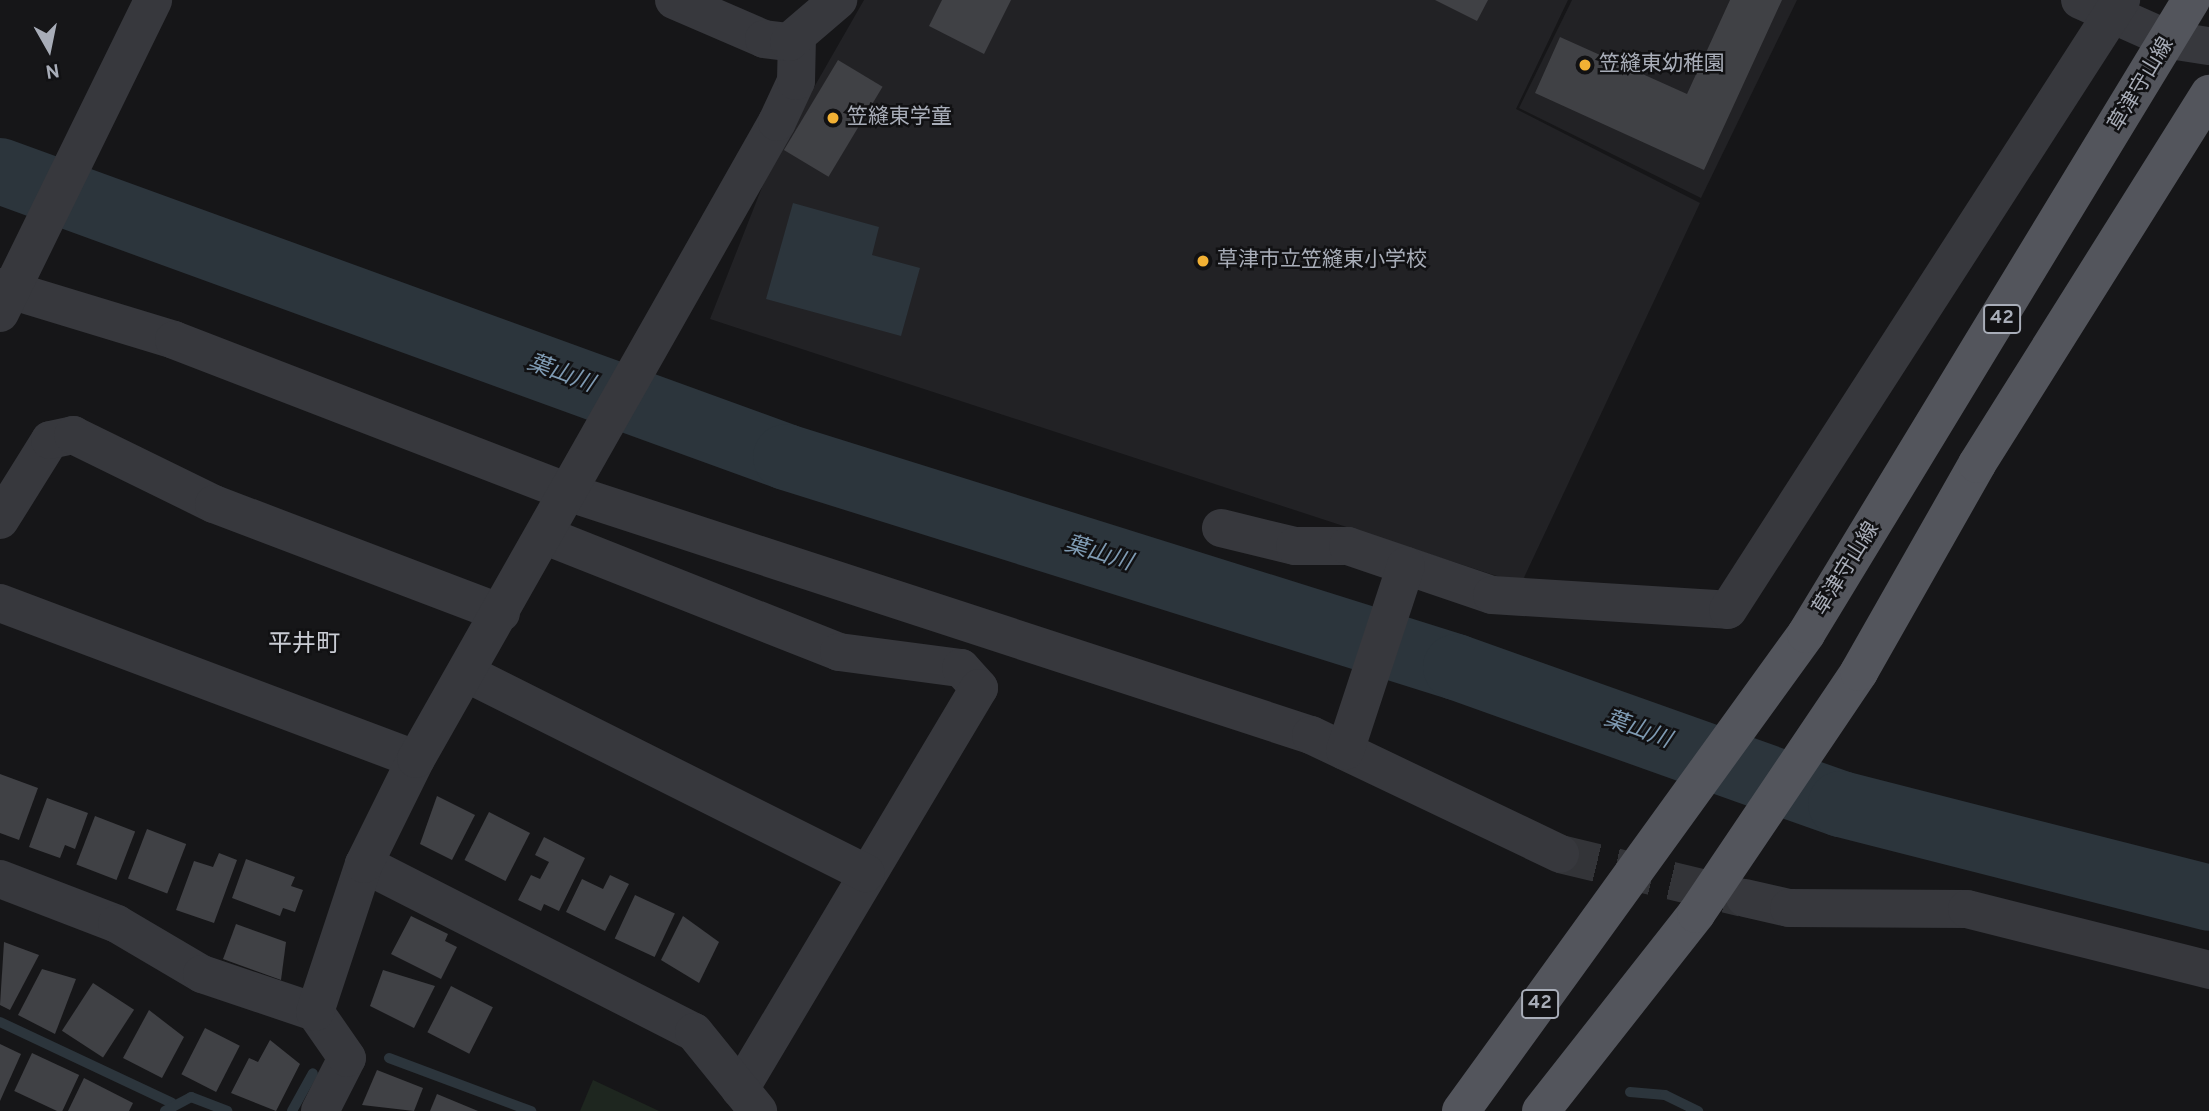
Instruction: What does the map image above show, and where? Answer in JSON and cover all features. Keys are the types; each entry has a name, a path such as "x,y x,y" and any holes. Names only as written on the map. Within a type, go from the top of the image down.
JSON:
{"main road":[{"name":"草津守山線","path":"1461,1111 1620,899 1806,634 2170,40 2191,0"},
{"path":"1541,1111 1696,914 1859,672 1977,464 2209,94"}],"street":[{"path":"153,0 4,298 174,340 570,493 1194,693 1345,751 1559,854"},
{"path":"674,0 764,39 797,37 838,0"},
{"path":"1221,528 1294,546 1348,546 1492,595 1728,610 2104,5 2170,40 2209,46"},
{"path":"315,1012 364,864 416,759 547,536 796,82 797,37"},
{"path":"0,520 50,440 73,435 214,504 501,613"},
{"path":"364,864 694,1032 749,1100 866,873 975,702 979,688 972,673 839,652 547,536"},
{"path":"1345,751 1406,566"},
{"path":"0,603 416,759"},
{"path":"468,674 866,873"},
{"path":"0,879 117,924 202,974 315,1012 347,1058 320,1111"},
{"path":"1745,898 1789,908 1967,909 2209,970"}],"shaded area":[{"name":"草津市立笠縫東小学校","path":"864,0 1568,0 1516,109 1700,203 1521,584 710,319 774,157"},
{"path":"1572,0 1797,0 1701,198 1519,108"},
{"path":"793,203 879,227 872,255 920,268 901,336 766,299"},
{"path":"593,1080 659,1111 580,1111"}],"building":[{"path":"942,0 1011,0 984,54 929,26"},
{"path":"1435,0 1488,0 1477,21"},
{"name":"笠縫東幼稚園","path":"1730,0 1782,0 1704,170 1535,93 1560,37 1687,94"},
{"name":"笠縫東学童","path":"838,60 883,87 828,177 784,150"},
{"path":"0,774 38,788 19,840 0,833"},
{"path":"437,796 475,815 452,860 420,844"},
{"path":"47,798 88,813 75,849 65,845 60,858 29,847"},
{"path":"489,812 530,833 505,881 464,860"},
{"path":"95,816 135,831 117,880 76,865"},
{"path":"147,829 186,844 167,894 128,878"},
{"path":"544,837 585,858 559,911 544,904 541,911 518,900 531,875 540,879 549,862 535,855"},
{"path":"219,853 237,860 214,923 176,910 194,861 213,867"},
{"path":"246,859 295,877 291,886 303,890 295,912 283,908 280,916 232,898"},
{"path":"610,875 629,884 605,931 566,912 582,879 603,889"},
{"path":"635,895 675,914 655,957 615,939"},
{"path":"411,916 448,934 445,941 457,947 441,979 391,954"},
{"path":"683,916 719,942 699,983 661,960"},
{"path":"236,924 286,942 281,980 223,959"},
{"path":"4,942 39,955 10,1010 0,1005"},
{"path":"42,969 76,979 55,1034 18,1015"},
{"path":"383,970 435,986 414,1028 370,1006"},
{"path":"93,983 134,1010 103,1057 62,1031"},
{"path":"451,986 493,1007 469,1054 427,1032"},
{"path":"149,1010 184,1037 162,1078 123,1058"},
{"path":"205,1028 240,1046 216,1092 181,1074"},
{"path":"270,1040 300,1064 276,1111 231,1093 249,1058 258,1062"},
{"path":"0,1044 21,1054 0,1101"},
{"path":"32,1053 79,1075 62,1111 14,1091"},
{"path":"377,1070 423,1088 414,1111 362,1105"},
{"path":"84,1078 133,1103 129,1111 68,1111"},
{"path":"437,1094 478,1111 430,1111"}],"waterway":[{"name":"葉山川","path":"0,171 786,457 1456,667 1841,804 2209,898"},
{"path":"0,1022 172,1103"},
{"path":"389,1058 531,1111"},
{"path":"292,1111 313,1073"},
{"path":"1630,1092 1665,1095 1698,1111"},
{"path":"165,1111 191,1097 227,1111"}],"tunnel":[{"path":"1560,854 1743,898"}],"place":[{"name":"笠縫東幼稚園","path":"1585,65"},
{"name":"笠縫東学童","path":"833,118"},
{"name":"草津市立笠縫東小学校","path":"1203,261"}],"district":[{"name":"平井町","path":"304,646"}]}
